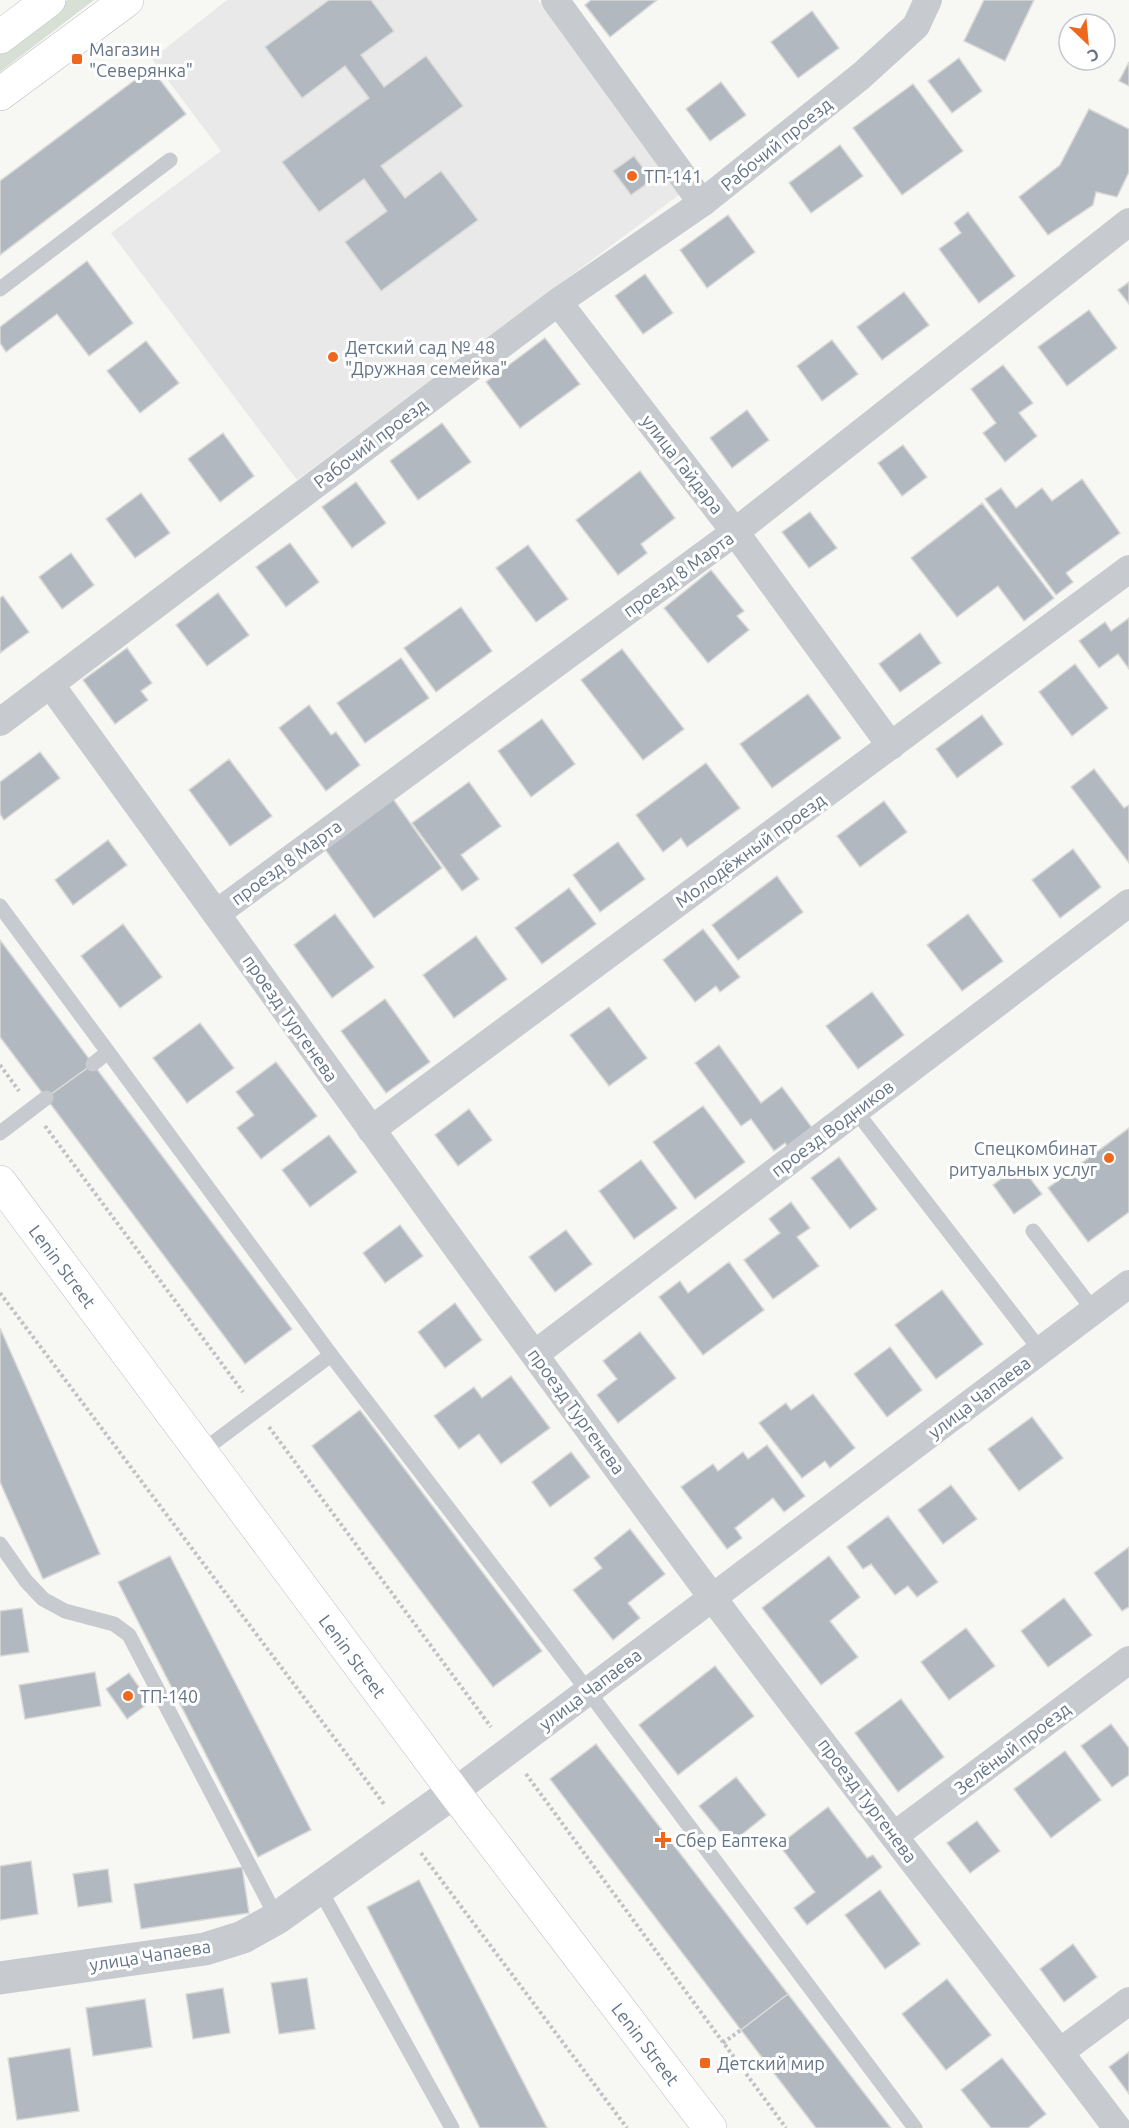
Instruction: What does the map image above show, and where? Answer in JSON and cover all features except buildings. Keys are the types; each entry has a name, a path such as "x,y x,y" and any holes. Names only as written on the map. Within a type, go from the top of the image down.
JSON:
{"main road":[{"path":"0,37 49,0"},
{"path":"0,94 127,0"},
{"name":"Lenin Street","path":"0,1182 454,1792 710,2128"}],"street":[{"path":"555,0 702,204"},
{"name":"Рабочий проезд","path":"0,722 558,302 702,204 861,76 916,26 928,0"},
{"name":"проезд 8 Марта","path":"217,913 735,532 1129,222"},
{"name":"улица Гайдара","path":"558,302 735,532 891,746"},
{"name":"Молодёжный проезд","path":"371,1130 1129,569"},
{"name":"проезд Тургенева","path":"50,684 371,1130 713,1598 1117,2128"},
{"name":"проезд Водников","path":"535,1354 855,1110 1124,917"},
{"name":"улица Чапаева","path":"0,1978 205,1949 243,1937 277,1918 454,1792 1129,1284"},
{"name":"Зелёный проезд","path":"895,1836 1129,1660"},
{"path":"1060,2052 1129,2001"}],"lane":[{"path":"0,289 170,160"},
{"path":"0,906 331,1355 588,1691 915,2128"},
{"path":"93,1064 108,1052"},
{"path":"0,1133 46,1098"},
{"path":"855,1110 1041,1351"},
{"path":"1033,1231 1094,1311"},
{"path":"201,1452 331,1355"},
{"path":"0,1544 26,1581 43,1599 65,1611 114,1624 129,1635 277,1918"},
{"path":"319,1888 452,2128"}],"path":[{"path":"0,1065 786,2128"},
{"path":"0,1293 627,2128"},
{"path":"723,2043 741,2030"}],"shaded area":[{"path":"67,0 94,0 0,72 0,50"},
{"name":"Детский сад № 48 \"Дружная семейка\"","path":"227,0 538,0 683,192 297,480 111,233 221,151 152,59"}],"place":[{"name":"Магазин \"Северянка\"","path":"77,59"},
{"name":"ТП-141","path":"632,176"},
{"name":"Детский сад № 48 \"Дружная семейка\"","path":"333,357"},
{"name":"Спецкомбинат ритуальных услуг","path":"1109,1158"},
{"name":"ТП-140","path":"128,1696"},
{"name":"Сбер Еаптека","path":"663,1840"},
{"name":"Детский мир","path":"705,2063"}]}
